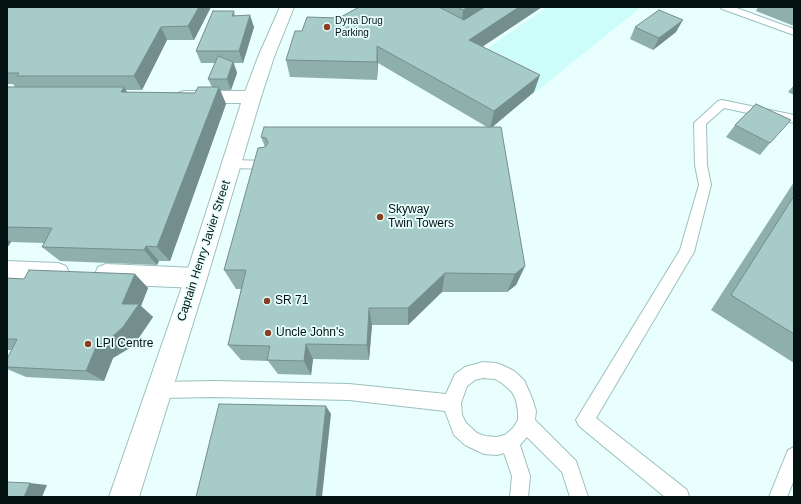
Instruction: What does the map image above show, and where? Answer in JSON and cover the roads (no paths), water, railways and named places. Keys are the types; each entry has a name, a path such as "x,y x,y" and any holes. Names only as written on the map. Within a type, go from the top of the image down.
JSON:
{"street":[{"name":"Captain Henry Javier Street","path":"124,497 196,278 252,97 266,57 287,7"},
{"path":"165,96 252,97"},
{"path":"7,271 196,278"}],"lane":[{"path":"725,7 794,32"},
{"path":"680,497 585,420 687,252 705,185 701,166 700,123 722,104 762,111 794,119"},
{"path":"231,164 268,165"},
{"path":"483,370 496,371 508,377 518,386 524,398 527,411 526,423 520,434 510,442 497,446 484,445 471,439 460,429 454,416 452,403 455,390 461,380 471,373 483,370"},
{"path":"160,390 214,389 349,392 452,403"},
{"path":"526,423 570,468 579,497"},
{"path":"510,442 521,476 519,497"},
{"path":"778,497 794,456"}],"place":[{"name":"Dyna Drug Parking","path":"327,27"},
{"name":"Skyway Twin Towers","path":"380,217"},
{"name":"SR 71","path":"267,301"},
{"name":"Uncle John's","path":"268,333"},
{"name":"LPI Centre","path":"88,344"}]}
